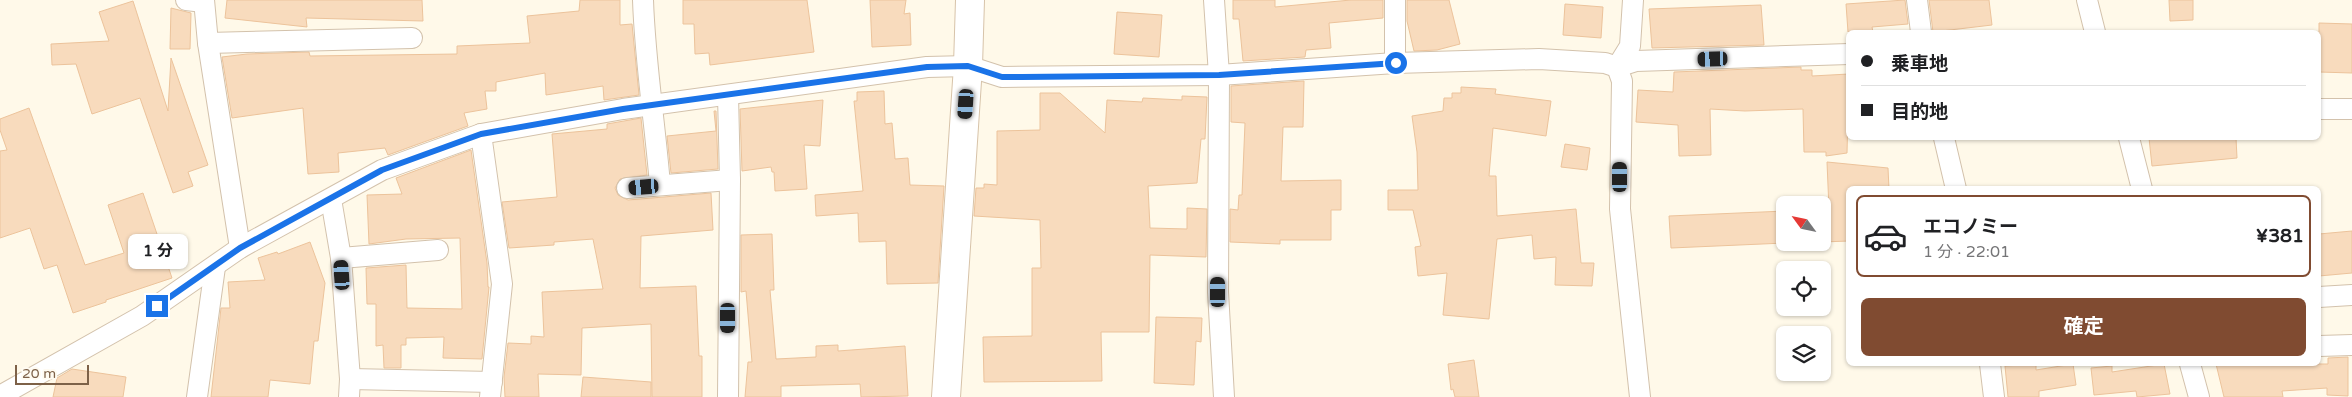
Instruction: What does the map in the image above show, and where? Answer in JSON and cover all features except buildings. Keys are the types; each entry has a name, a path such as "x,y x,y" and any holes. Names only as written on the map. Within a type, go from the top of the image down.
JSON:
{"street":[{"path":"643,0 646,54 654,106 660,185"},
{"path":"946,397 968,66 970,0"},
{"path":"1214,0 1219,75 1218,292 1224,397"},
{"path":"1395,0 1396,63"},
{"path":"1617,67 1630,46 1633,0"},
{"path":"1917,0 1921,30"},
{"path":"2087,0 2094,30"},
{"path":"198,1 208,43 240,248"},
{"path":"208,43 412,38"},
{"path":"0,396 142,316 240,248 382,170 481,134 654,106 927,67 968,66 1002,77 1219,75 1396,63 1540,59 1605,64 1617,67 1636,61 1846,54"},
{"path":"1617,67 1622,81 1620,209 1640,397"},
{"path":"728,95 730,180 728,397"},
{"path":"2321,109 2352,109"},
{"path":"331,199 341,258 349,388 491,389 502,284 481,134"},
{"path":"1944,140 1955,186"},
{"path":"2130,140 2141,186"},
{"path":"627,188 730,180"},
{"path":"341,258 438,250"},
{"path":"197,397 214,267"},
{"path":"2321,297 2352,295"},
{"path":"2321,346 2352,346"},
{"path":"1990,366 1994,397"},
{"path":"2191,366 2199,397"}],"route":[{"path":"157,306 240,248 382,170 481,134 623,109 927,67 968,66 1002,77 1022,77 1219,75 1396,63"}]}
